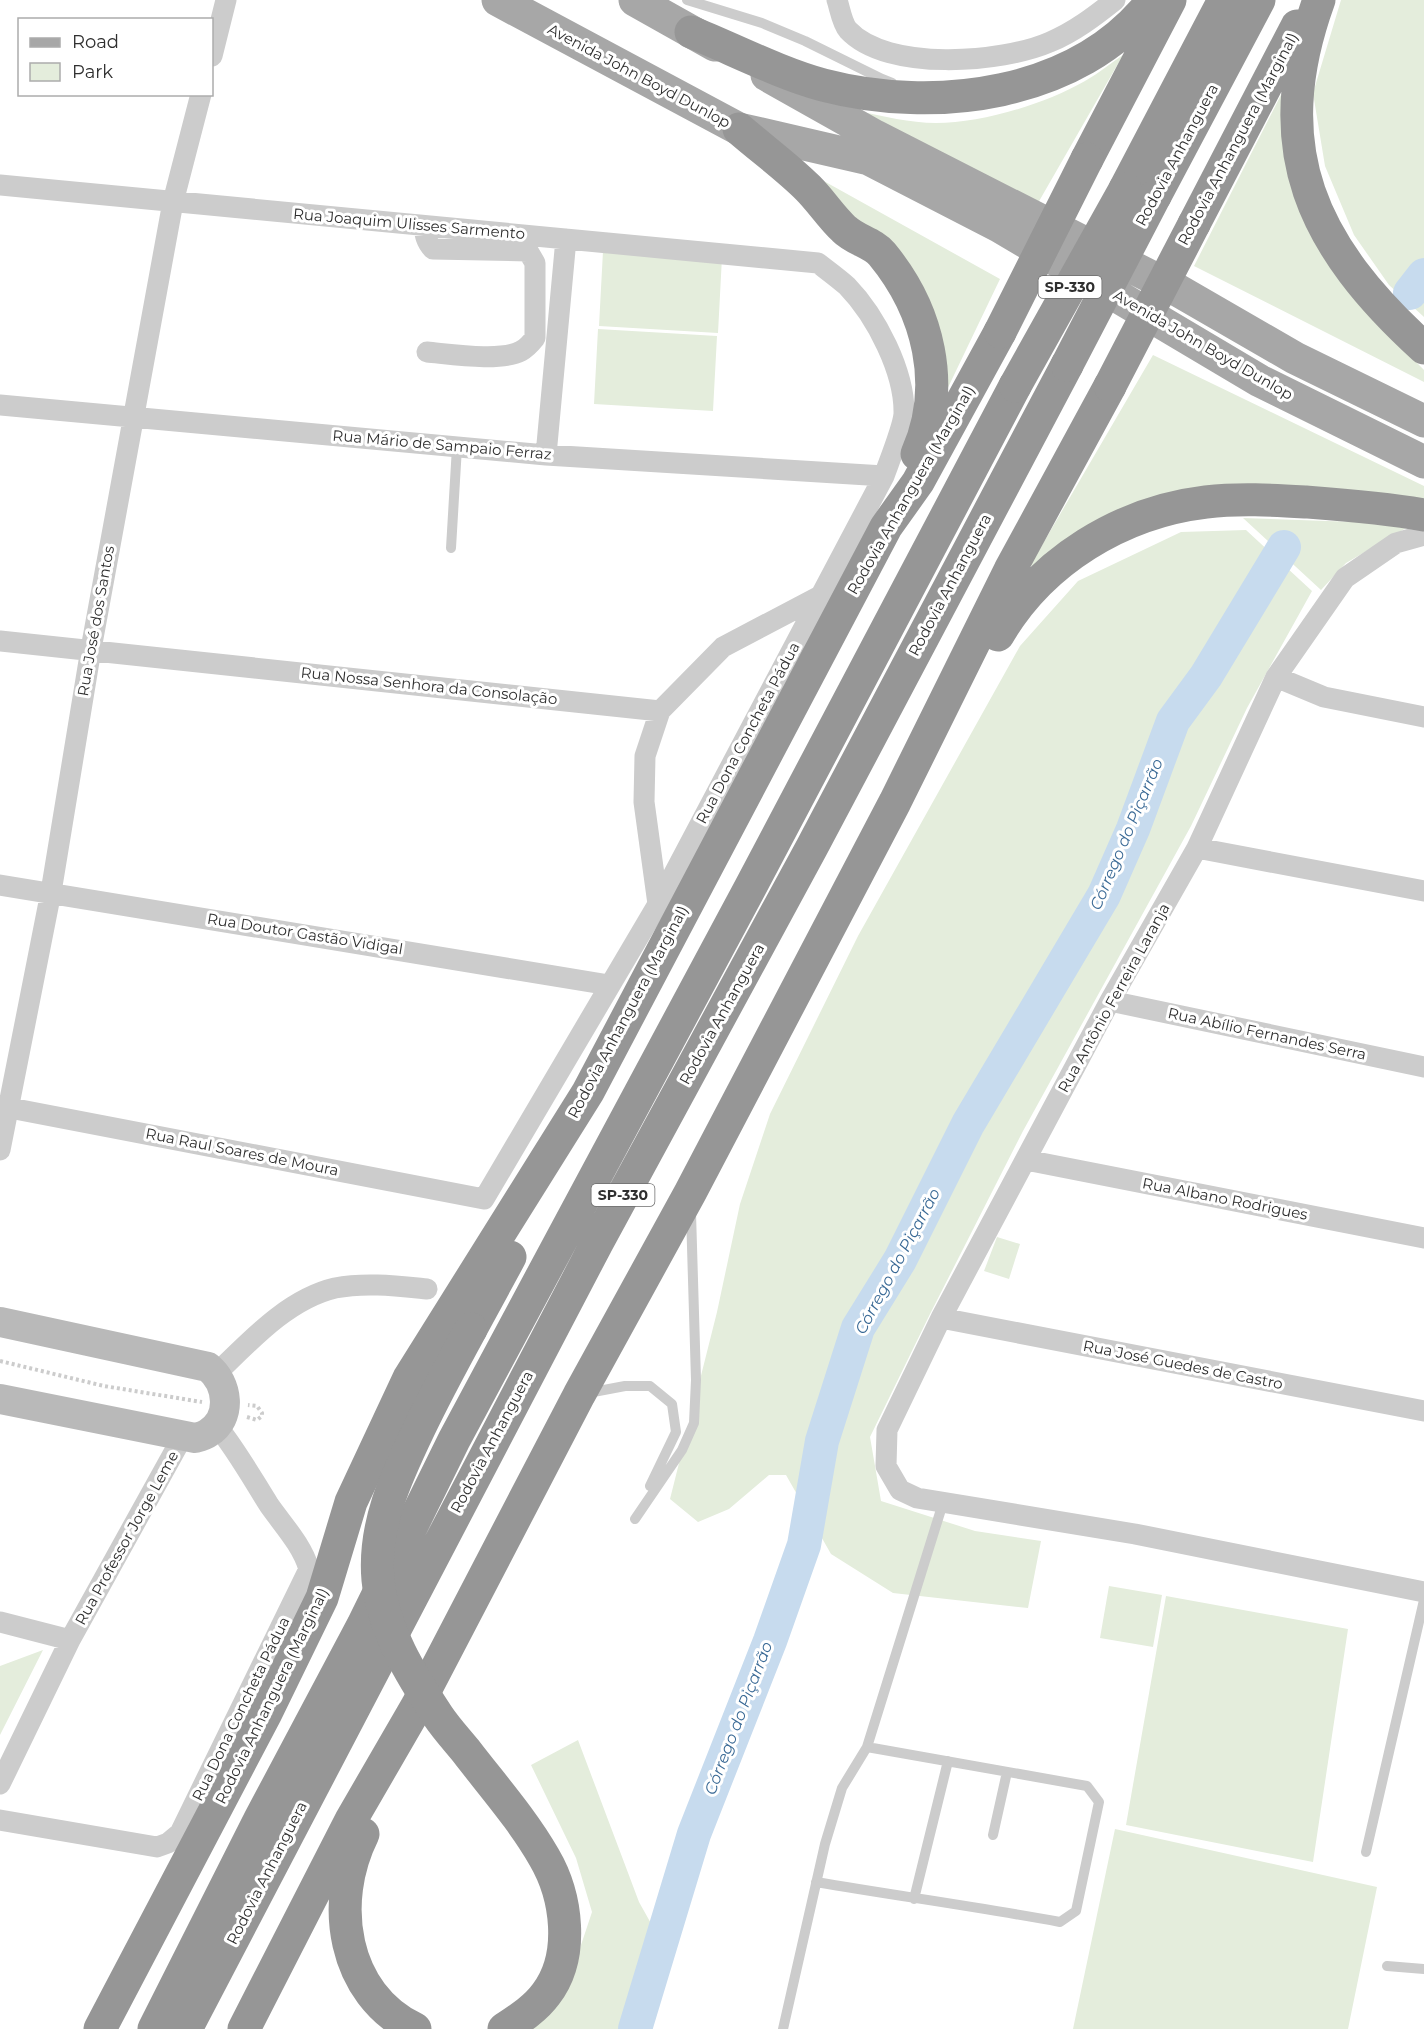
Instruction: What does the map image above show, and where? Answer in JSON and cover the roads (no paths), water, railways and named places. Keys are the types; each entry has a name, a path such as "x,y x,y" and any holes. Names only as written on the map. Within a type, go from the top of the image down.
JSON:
{"highway":[{"path":"691,32 820,84 899,98 944,98 972,95 1061,71 1094,54 1119,35 1153,0"},
{"name":"Rodovia Anhanguera (Marginal)","path":"100,2029 266,1713 322,1598 351,1502 409,1378 588,1092 886,527 918,482 1000,332 1170,0"},
{"name":"Rodovia Anhanguera","path":"186,2029 597,1243 812,847 1067,365 1224,0"},
{"name":"Rodovia Anhanguera","path":"154,2029 260,1819 363,1625 460,1430 1015,386 1140,193 1259,0"},
{"name":"Rodovia Anhanguera (Marginal)","path":"244,2029 351,1820 417,1706 579,1395 690,1193 895,802 1010,570 1110,386 1311,0"},
{"path":"1318,0 1302,54 1296,99 1297,140 1307,183 1320,219 1340,254 1377,302 1424,348"},
{"path":"739,129 808,187 846,231 881,252 903,283 922,323 932,369 931,411 923,441 886,527"},
{"path":"895,802 921,770 1014,609 1048,571 1091,541 1150,515 1185,505 1232,499 1334,504 1424,515"},
{"path":"504,2029 525,2016 546,1993 562,1960 566,1931 561,1899 545,1858 506,1803 439,1718 391,1635 378,1583 377,1562 387,1502 398,1473 438,1389 536,1208 588,1092"},
{"path":"415,2029 390,2013 371,1993 354,1965 346,1937 344,1913 354,1851 396,1768 417,1706"}],"main road":[{"name":"Avenida John Boyd Dunlop","path":"498,0 739,129 869,159 999,226 1260,381 1424,462"},
{"path":"635,0 875,136 1179,291 1295,358 1424,421"}],"street":[{"path":"213,52 226,0"},
{"path":"839,6 847,28 865,43 888,53 917,59 966,60 1016,52 1049,43 1075,29 1115,0"},
{"name":"Rua José dos Santos","path":"0,1150 4,1107 51,892 91,650 173,202 200,96"},
{"name":"Rua Joaquim Ulisses Sarmento","path":"0,185 818,263"},
{"path":"424,226 428,244 433,249 528,250 535,263 535,338 528,346 520,352 503,357 427,352"},
{"path":"546,455 566,239"},
{"name":"Rua Dona Concheta Pádua","path":"484,1199 658,904 884,476 904,416 899,378 887,346 870,315 847,287 818,263"},
{"name":"Rua Mário de Sampaio Ferraz","path":"0,405 546,455 884,476"},
{"name":"Rua Antônio Ferreira Laranja","path":"943,1503 917,1498 900,1490 886,1466 887,1430 941,1318 1110,1001 1197,848 1276,677 1345,578 1396,543 1424,535"},
{"path":"658,904 644,802 645,756 660,711 723,647 820,596"},
{"name":"Rua Nossa Senhora da Consolação","path":"0,641 660,711"},
{"path":"1276,677 1324,697 1424,717"},
{"path":"1197,848 1424,891"},
{"name":"Rua Doutor Gastão Vidigal","path":"0,885 609,985"},
{"name":"Rua Abílio Fernandes Serra","path":"1110,1001 1424,1067"},
{"name":"Rua Raul Soares de Moura","path":"4,1107 484,1199"},
{"name":"Rua Albano Rodrigues","path":"1026,1160 1424,1238"},
{"path":"216,1374 271,1324 294,1306 317,1294 336,1288 385,1285 427,1289"},
{"name":"Rua José Guedes de Castro","path":"941,1318 1424,1411"},
{"path":"0,1322 208,1367 216,1374 225,1395 221,1416 208,1433 195,1438 0,1399"},
{"name":"Rua Dona Concheta Pádua","path":"0,1820 157,1847 168,1843 180,1833 309,1569 307,1561 231,1443 221,1416"},
{"name":"Rua Professor Jorge Leme","path":"0,1784 70,1640 183,1436"},
{"path":"943,1503 1135,1534 1424,1592"},
{"name":"Rua Professor Jorge Leme","path":"0,1622 70,1640"}],"lane":[{"path":"687,0 762,23 805,40 882,79 944,98"},
{"path":"451,548 457,447"},
{"path":"579,1395 625,1386 650,1386 672,1404 676,1432 634,1519 682,1450 694,1423 696,1380 690,1193"},
{"path":"783,2029 825,1844 842,1788 867,1747 943,1503"},
{"path":"1366,1852 1424,1600"},
{"path":"816,1882 1060,1922 1076,1911 1099,1802 1087,1786 867,1747"},
{"path":"914,1899 948,1761"},
{"path":"993,1835 1007,1772"},
{"path":"1387,1966 1424,1969"}],"waterway":[{"name":"Córrego do Piçarrão","path":"1410,293 1424,275"},
{"name":"Córrego do Piçarrão","path":"635,2029 694,1834 770,1641 804,1545 822,1441 858,1328 900,1260 968,1124 1104,895 1133,829 1173,721 1206,676 1284,547"}]}
